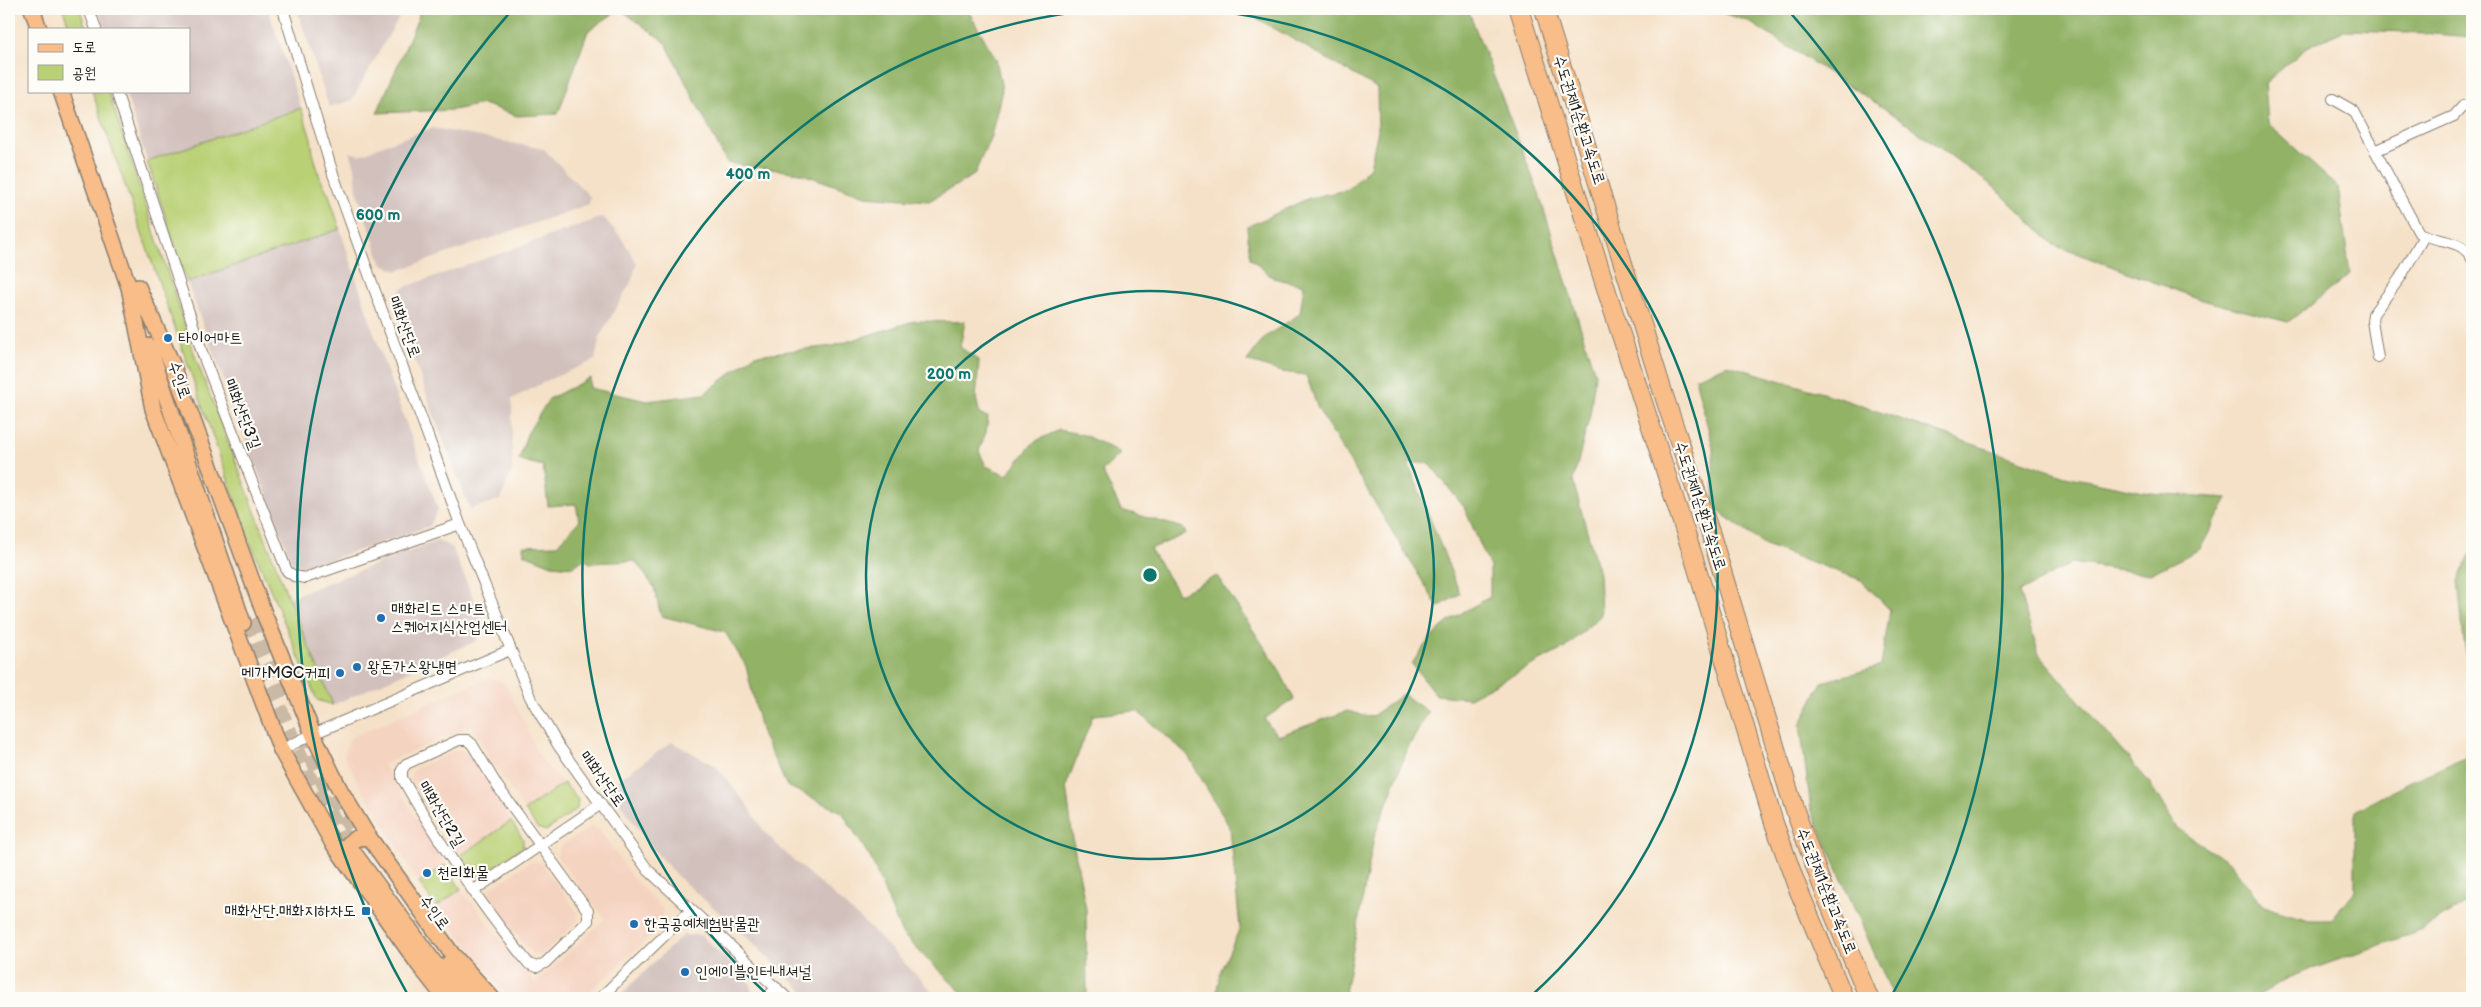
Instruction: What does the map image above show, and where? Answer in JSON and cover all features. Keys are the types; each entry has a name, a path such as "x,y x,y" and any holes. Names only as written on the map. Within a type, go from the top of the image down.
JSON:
{"highway":[{"name":"수도권제1순환고속도로","path":"1519,9 1609,298 1696,562 1774,823 1796,884 1844,998"},
{"name":"수도권제1순환고속도로","path":"1544,9 1666,402 1711,535 1794,808 1826,896 1870,998"}],"main road":[{"path":"32,9 39,28"},
{"path":"43,9 50,28"},
{"name":"수인로","path":"61,92 133,287 249,620"},
{"name":"수인로","path":"72,92 133,287"},
{"path":"133,287 173,366 262,607 313,734 340,790 357,849 418,965 445,998"},
{"path":"133,287 153,409 281,750 357,849 492,998"},
{"name":"수인로","path":"357,849 460,998"},
{"name":"수인로","path":"357,849 475,998"}],"street":[{"path":"89,9 96,28"},
{"name":"매화산단로","path":"283,9 336,183 460,524 530,697 558,745 648,870 787,998"},
{"name":"매화산단3길","path":"116,92 204,358 287,571 294,576 305,578 460,524"},
{"path":"2333,100 2354,111 2419,233 2432,240 2458,244 2467,249 2472,259"},
{"path":"2375,151 2454,116 2463,106 2472,104"},
{"path":"2378,358 2372,321 2373,314 2400,278 2424,236"},
{"path":"281,750 313,734 510,650"},
{"name":"매화산단2길","path":"459,740 466,740 472,744 498,787 541,846 590,917 588,922 545,963 537,967 529,964 473,891 434,835 402,778 402,770 406,764 459,740"},
{"path":"473,891 601,804"},
{"path":"600,998 691,910"},
{"path":"766,998 777,988"}],"shaded area":[{"path":"98,9 268,9 301,108 147,161 125,92 190,92 190,28 105,28"},
{"path":"297,9 403,9 352,100 329,107"},
{"path":"432,128 544,149 590,197 589,204 397,271 381,263 357,191 355,167 350,152 359,155 366,153"},
{"path":"603,217 620,236 637,263 631,282 600,336 595,360 548,380 512,399 512,470 500,500 470,509 433,413 394,302 402,288"},
{"path":"340,229 386,369 438,509 430,526 306,568 292,562 187,282"},
{"name":"매화리드 스마트 스퀘어지식산업센터","path":"437,541 452,547 483,622 476,641 333,705 288,598"},
{"path":"489,677 505,683 536,751 548,768 564,783 525,810 493,764 472,725 383,764 445,865 419,883 344,756 350,738"},
{"path":"672,742 716,766 746,803 764,831 782,850 868,926 939,998 810,998 737,928 677,876 653,849 608,787"},
{"path":"459,749 467,753 511,821 460,856 410,778 414,769"},
{"path":"590,827 599,829 631,876 662,909 662,926 583,998 509,998 436,907 461,889 535,983 605,919 557,856 559,847"},
{"path":"531,861 541,863 578,913 578,921 542,954 532,954 489,897 490,889"},
{"path":"683,935 701,935 751,984 752,998 617,998"}],"green space":[{"path":"63,9 80,9 86,28 70,28"},
{"path":"417,9 620,9 588,31 558,114 517,116 483,104 453,110 377,113 419,16"},
{"path":"620,9 967,9 996,59 1002,90 991,136 974,175 929,201 865,196 800,173 727,163 665,42"},
{"path":"1241,9 1468,9 1539,194 1595,374 1590,415 1573,481 1599,574 1601,615 1565,648 1469,698 1436,695 1412,664 1420,651 1446,624 1490,597 1490,567 1464,507 1429,463 1408,463 1460,594 1438,607 1318,409 1306,375 1282,372 1247,361 1265,337 1300,314 1304,285 1273,278 1250,258 1247,227 1309,198 1347,190 1370,167 1378,130 1377,88"},
{"path":"1709,9 2472,9 2472,37 2409,32 2344,30 2305,49 2265,83 2268,124 2338,187 2350,274 2288,322 2202,300 2054,245 1994,187 1890,112 1748,21"},
{"path":"92,92 108,92 196,359 288,597 333,705 317,700 248,537"},
{"path":"301,108 311,139 320,178 329,195 340,229 187,282 147,161"},
{"path":"914,321 965,322 960,347 979,361 976,398 980,415 988,417 986,432 979,451 986,466 1007,475 1034,442 1059,430 1084,435 1121,453 1102,471 1121,510 1183,528 1186,534 1150,549 1179,594 1217,576 1277,666 1294,699 1264,719 1278,736 1347,711 1371,717 1403,694 1428,712 1407,750 1374,837 1344,998 1215,998 1221,970 1240,928 1230,828 1187,754 1137,711 1093,715 1066,786 1074,847 1086,909 1087,998 967,998 902,934 871,859 842,812 787,786 762,734 746,666 725,632 661,616 654,587 635,561 590,563 584,559 573,567 552,565 524,554 523,546 557,545 579,521 576,504 548,506 543,466 519,460 527,434 549,399 590,378 590,388 647,401 704,394 755,355 833,346"},
{"path":"1728,365 1839,398 2065,476 2149,493 2228,498 2200,549 2150,574 2072,563 2019,592 2039,654 2149,782 2177,828 2230,863 2264,907 2309,920 2331,920 2355,891 2355,811 2409,782 2464,758 2472,745 2472,899 2422,930 2287,978 2255,998 1894,998 1811,809 1800,725 1822,682 1881,666 1890,610 1861,580 1765,545 1714,508 1713,447 1695,378"},
{"path":"2472,550 2472,674 2464,643 2458,581"},
{"path":"564,783 578,800 577,809 546,831 537,828 525,810"},
{"path":"511,821 523,839 523,847 480,876 471,873 460,856"},
{"path":"445,865 461,889 436,907 419,883"}],"tunnel":[{"path":"255,618 288,704"},
{"path":"243,623 310,779 354,853"},
{"path":"301,734 328,793 364,848"}],"place":[{"name":"타이어마트","path":"168,338"},
{"name":"매화리드 스마트 스퀘어지식산업센터","path":"381,618"},
{"name":"왕돈가스왕냉면","path":"357,667"},
{"name":"메가MGC커피","path":"340,673"},
{"name":"천리화물","path":"427,873"},
{"name":"매화산단.매화지하차도","path":"366,911"},
{"name":"한국공예체험박물관","path":"634,924"},
{"name":"인에이블인터내셔널","path":"685,972"}]}
